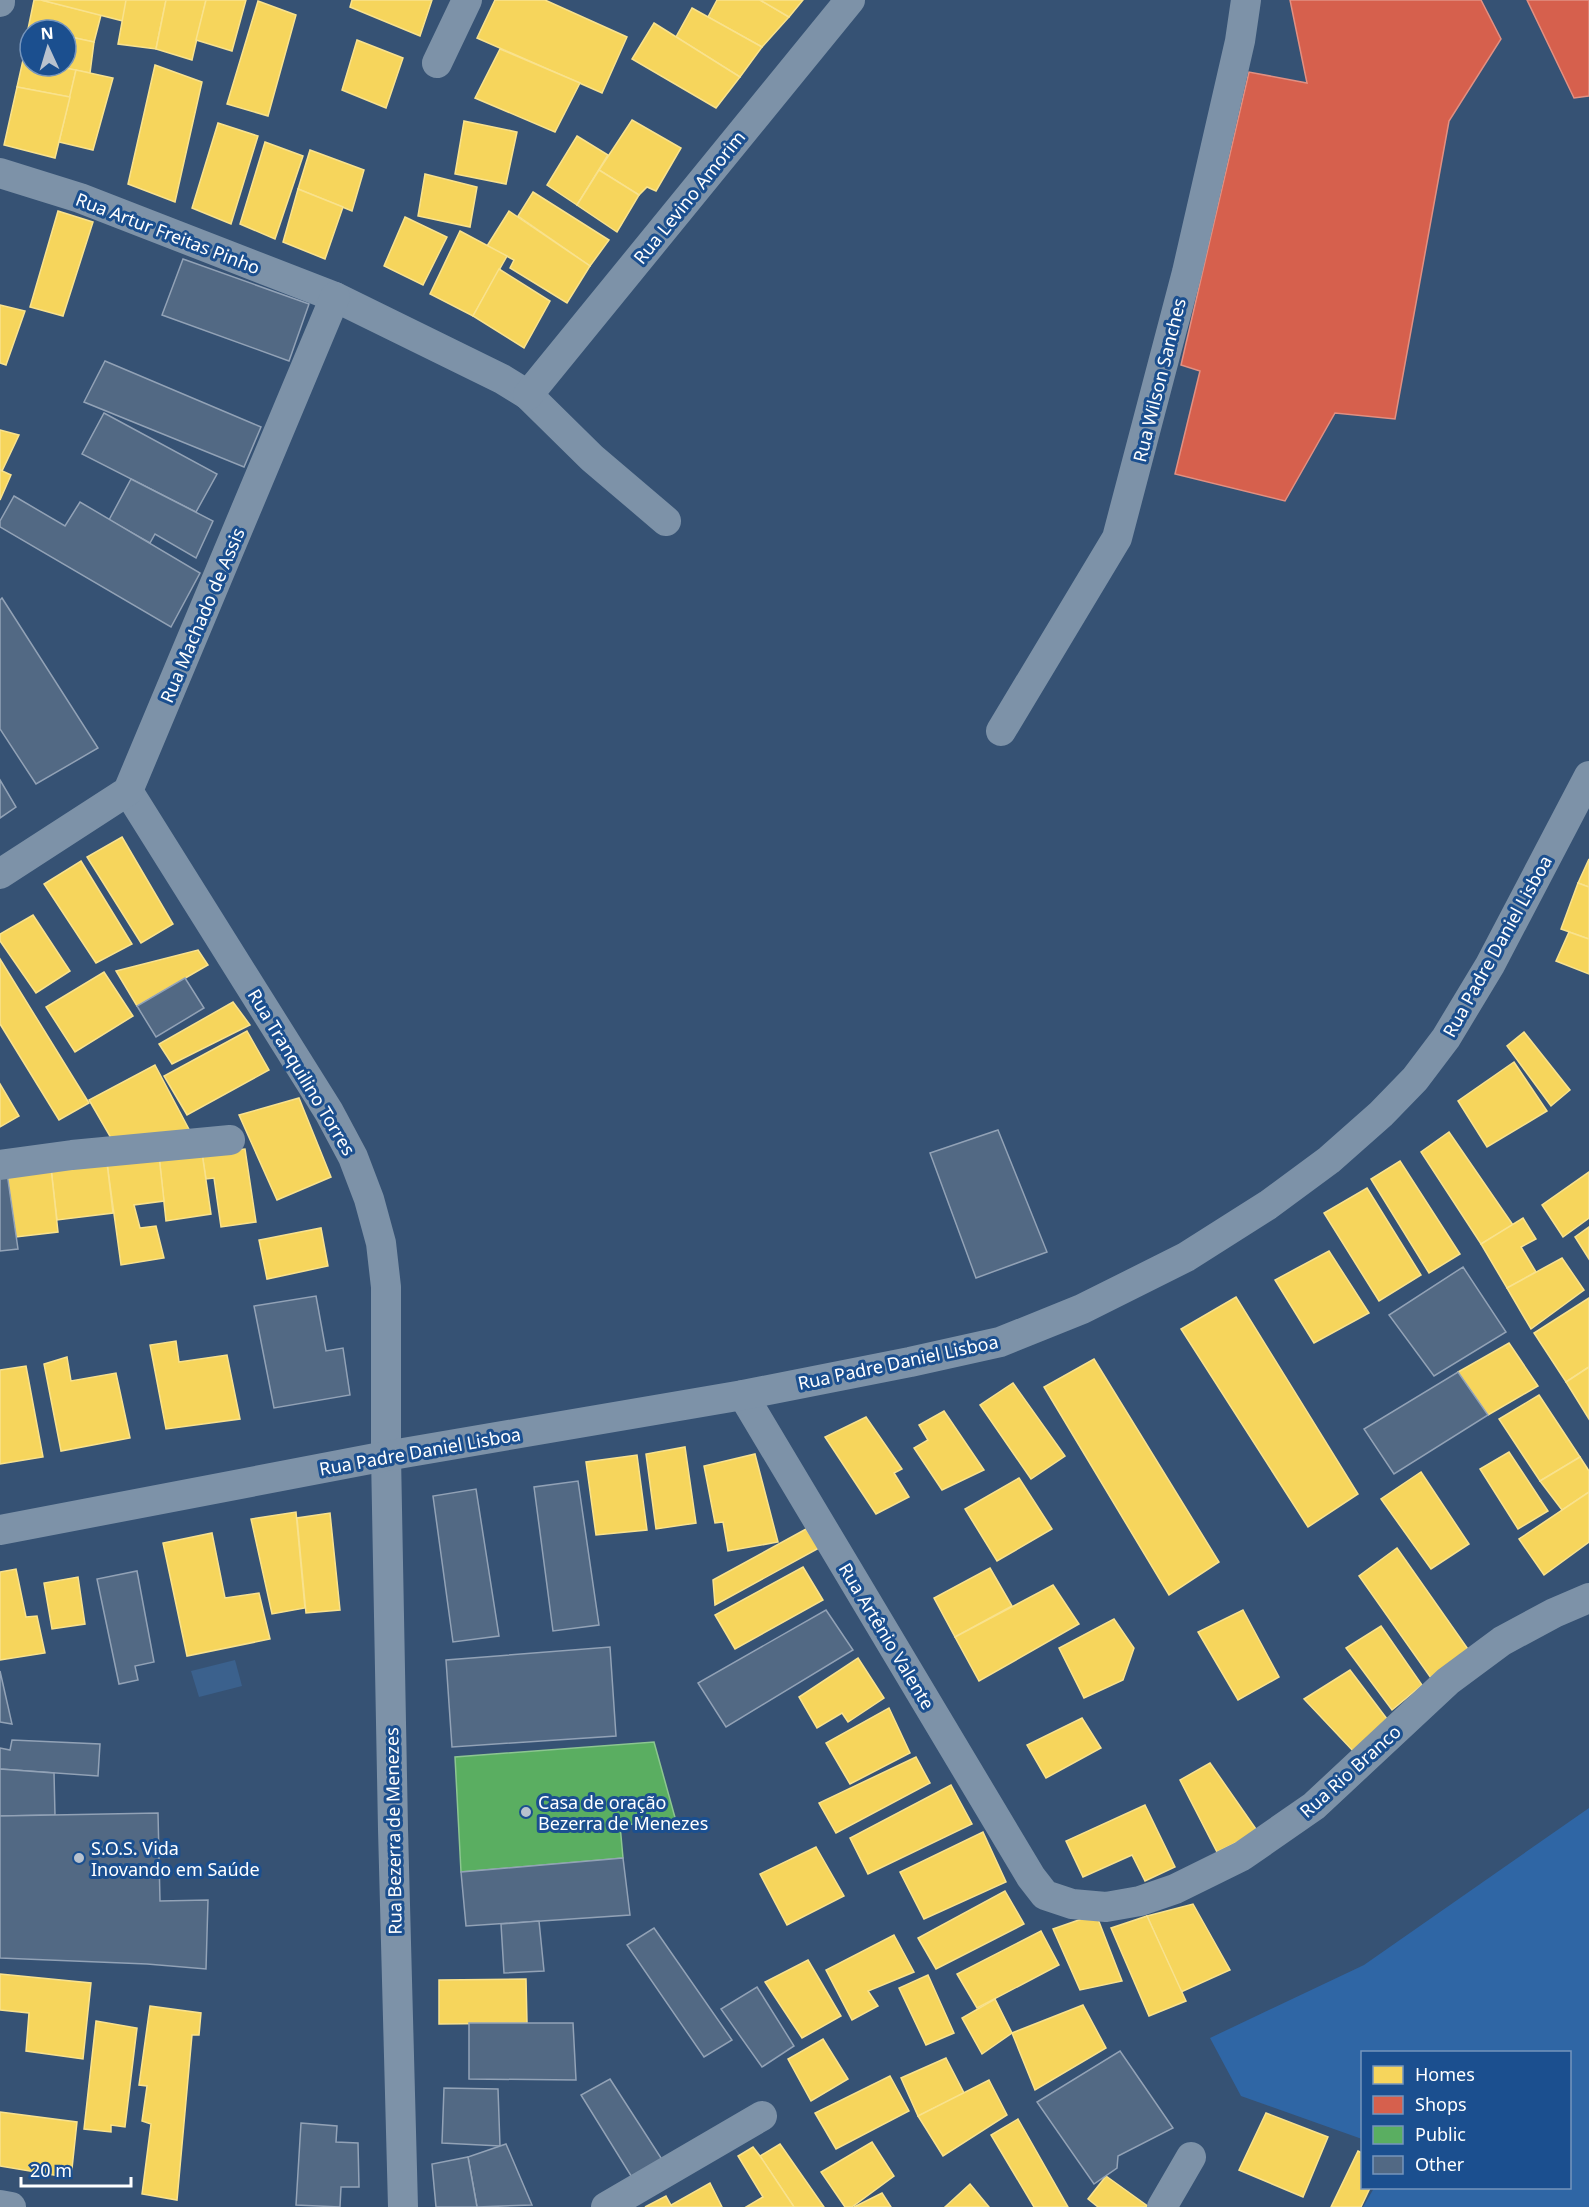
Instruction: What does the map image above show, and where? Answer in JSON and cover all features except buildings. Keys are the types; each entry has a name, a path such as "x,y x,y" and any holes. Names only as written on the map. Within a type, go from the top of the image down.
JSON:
{"street":[{"path":"437,63 467,0"},
{"name":"Rua Levino Amorim","path":"528,394 850,0"},
{"name":"Rua Wilson Sanches","path":"1001,731 1117,538 1187,272 1240,41 1246,0"},
{"name":"Rua Artur Freitas Pinho","path":"0,173 80,198 335,297"},
{"path":"335,297 528,394 592,458 666,521"},
{"name":"Rua Machado de Assis","path":"128,791 335,297"},
{"name":"Rua Padre Daniel Lisboa","path":"0,1530 386,1456 743,1395 910,1362 1000,1342 1082,1309 1186,1257 1268,1205 1329,1160 1381,1114 1415,1079 1446,1038 1490,965 1589,776"},
{"path":"0,874 128,791"},
{"name":"Rua Tranquilino Torres","path":"128,791 329,1112 353,1157 369,1199 381,1243 386,1287 386,1456"},
{"path":"0,1165 72,1155 230,1140"},
{"name":"Rua Artênio Valente","path":"743,1395 1031,1877"},
{"name":"Rua Bezerra de Menezes","path":"386,1456 403,2207"},
{"name":"Rua Rio Branco","path":"1031,1877 1045,1895 1072,1904 1106,1907 1140,1901 1175,1889 1242,1856 1314,1806 1448,1681 1502,1641 1554,1613 1589,1598"},
{"path":"606,2207 762,2116"},
{"path":"1162,2207 1191,2157"},
{"path":"0,2205 11,2207"}],"shaded area":[{"path":"235,1660 242,1686 199,1697 191,1671"},
{"path":"1589,1808 1589,2207 1363,2207 1373,2189 1571,2189 1571,2051 1361,2051 1361,2139 1241,2096 1210,2038 1364,1965"}],"place":[{"name":"Casa de oração Bezerra de Menezes","path":"526,1812"},
{"name":"S.O.S. Vida Inovando em Saúde","path":"79,1858"}]}
